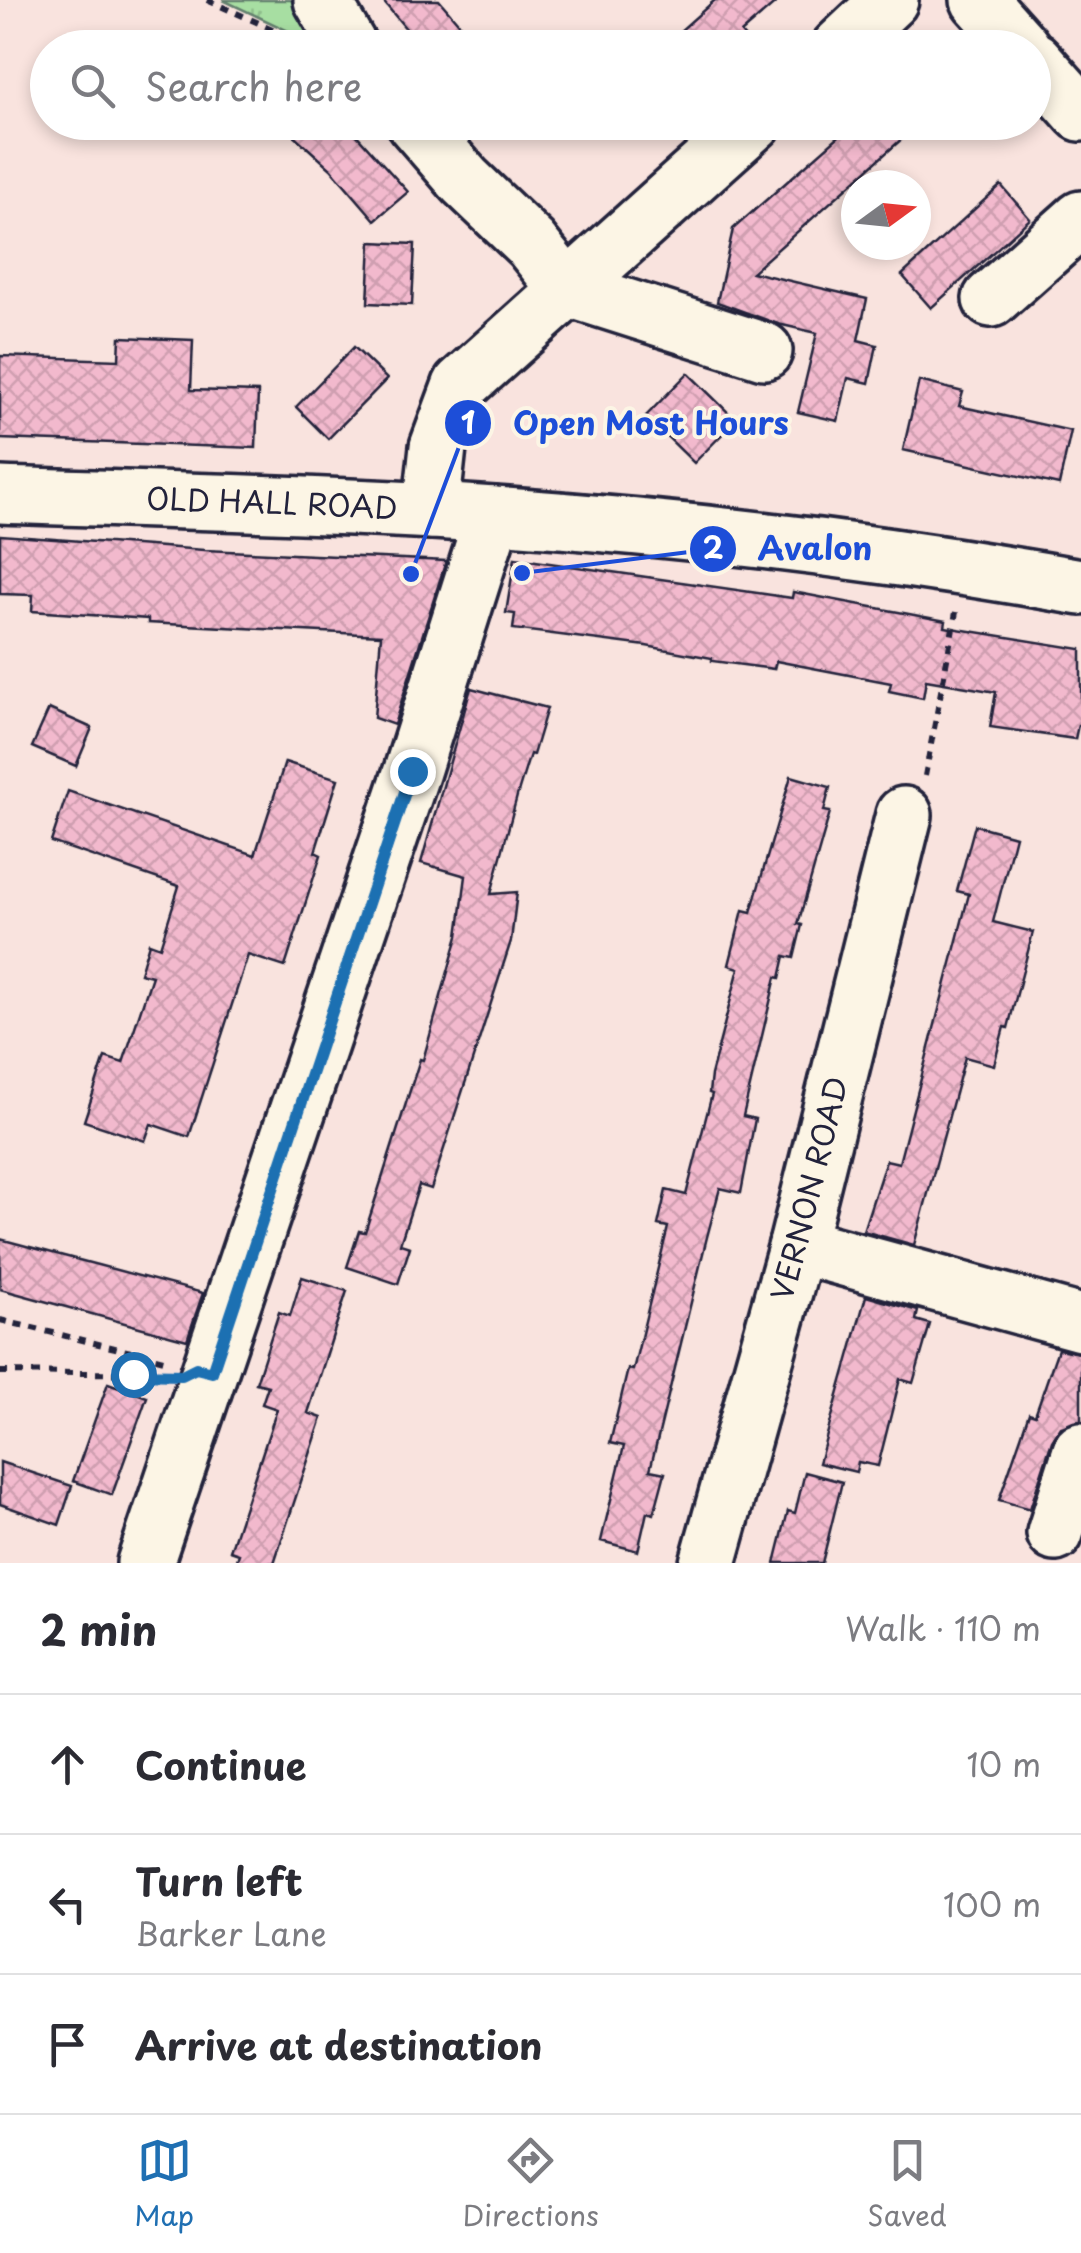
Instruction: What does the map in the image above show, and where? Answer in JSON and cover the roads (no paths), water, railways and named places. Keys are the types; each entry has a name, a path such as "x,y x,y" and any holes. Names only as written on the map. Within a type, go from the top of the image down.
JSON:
{"street":[{"path":"858,30 890,0"},
{"path":"979,0 1006,30"},
{"path":"1051,79 1081,113"},
{"path":"429,140 464,181 530,244 566,288 764,350"},
{"path":"431,511 438,448 461,385 734,140"},
{"path":"991,298 1081,219"},
{"name":"OLD HALL ROAD","path":"0,495 431,511 650,529 964,566 1081,587"},
{"path":"145,1563 204,1370 412,771 493,516"},
{"name":"VERNON ROAD","path":"708,1563 797,1245 904,815"},
{"path":"797,1245 1081,1323"},
{"path":"1054,1533 1081,1451"}],"place":[{"name":"Avalon","path":"522,573"},
{"name":"Open Most Hours","path":"411,574"}]}
